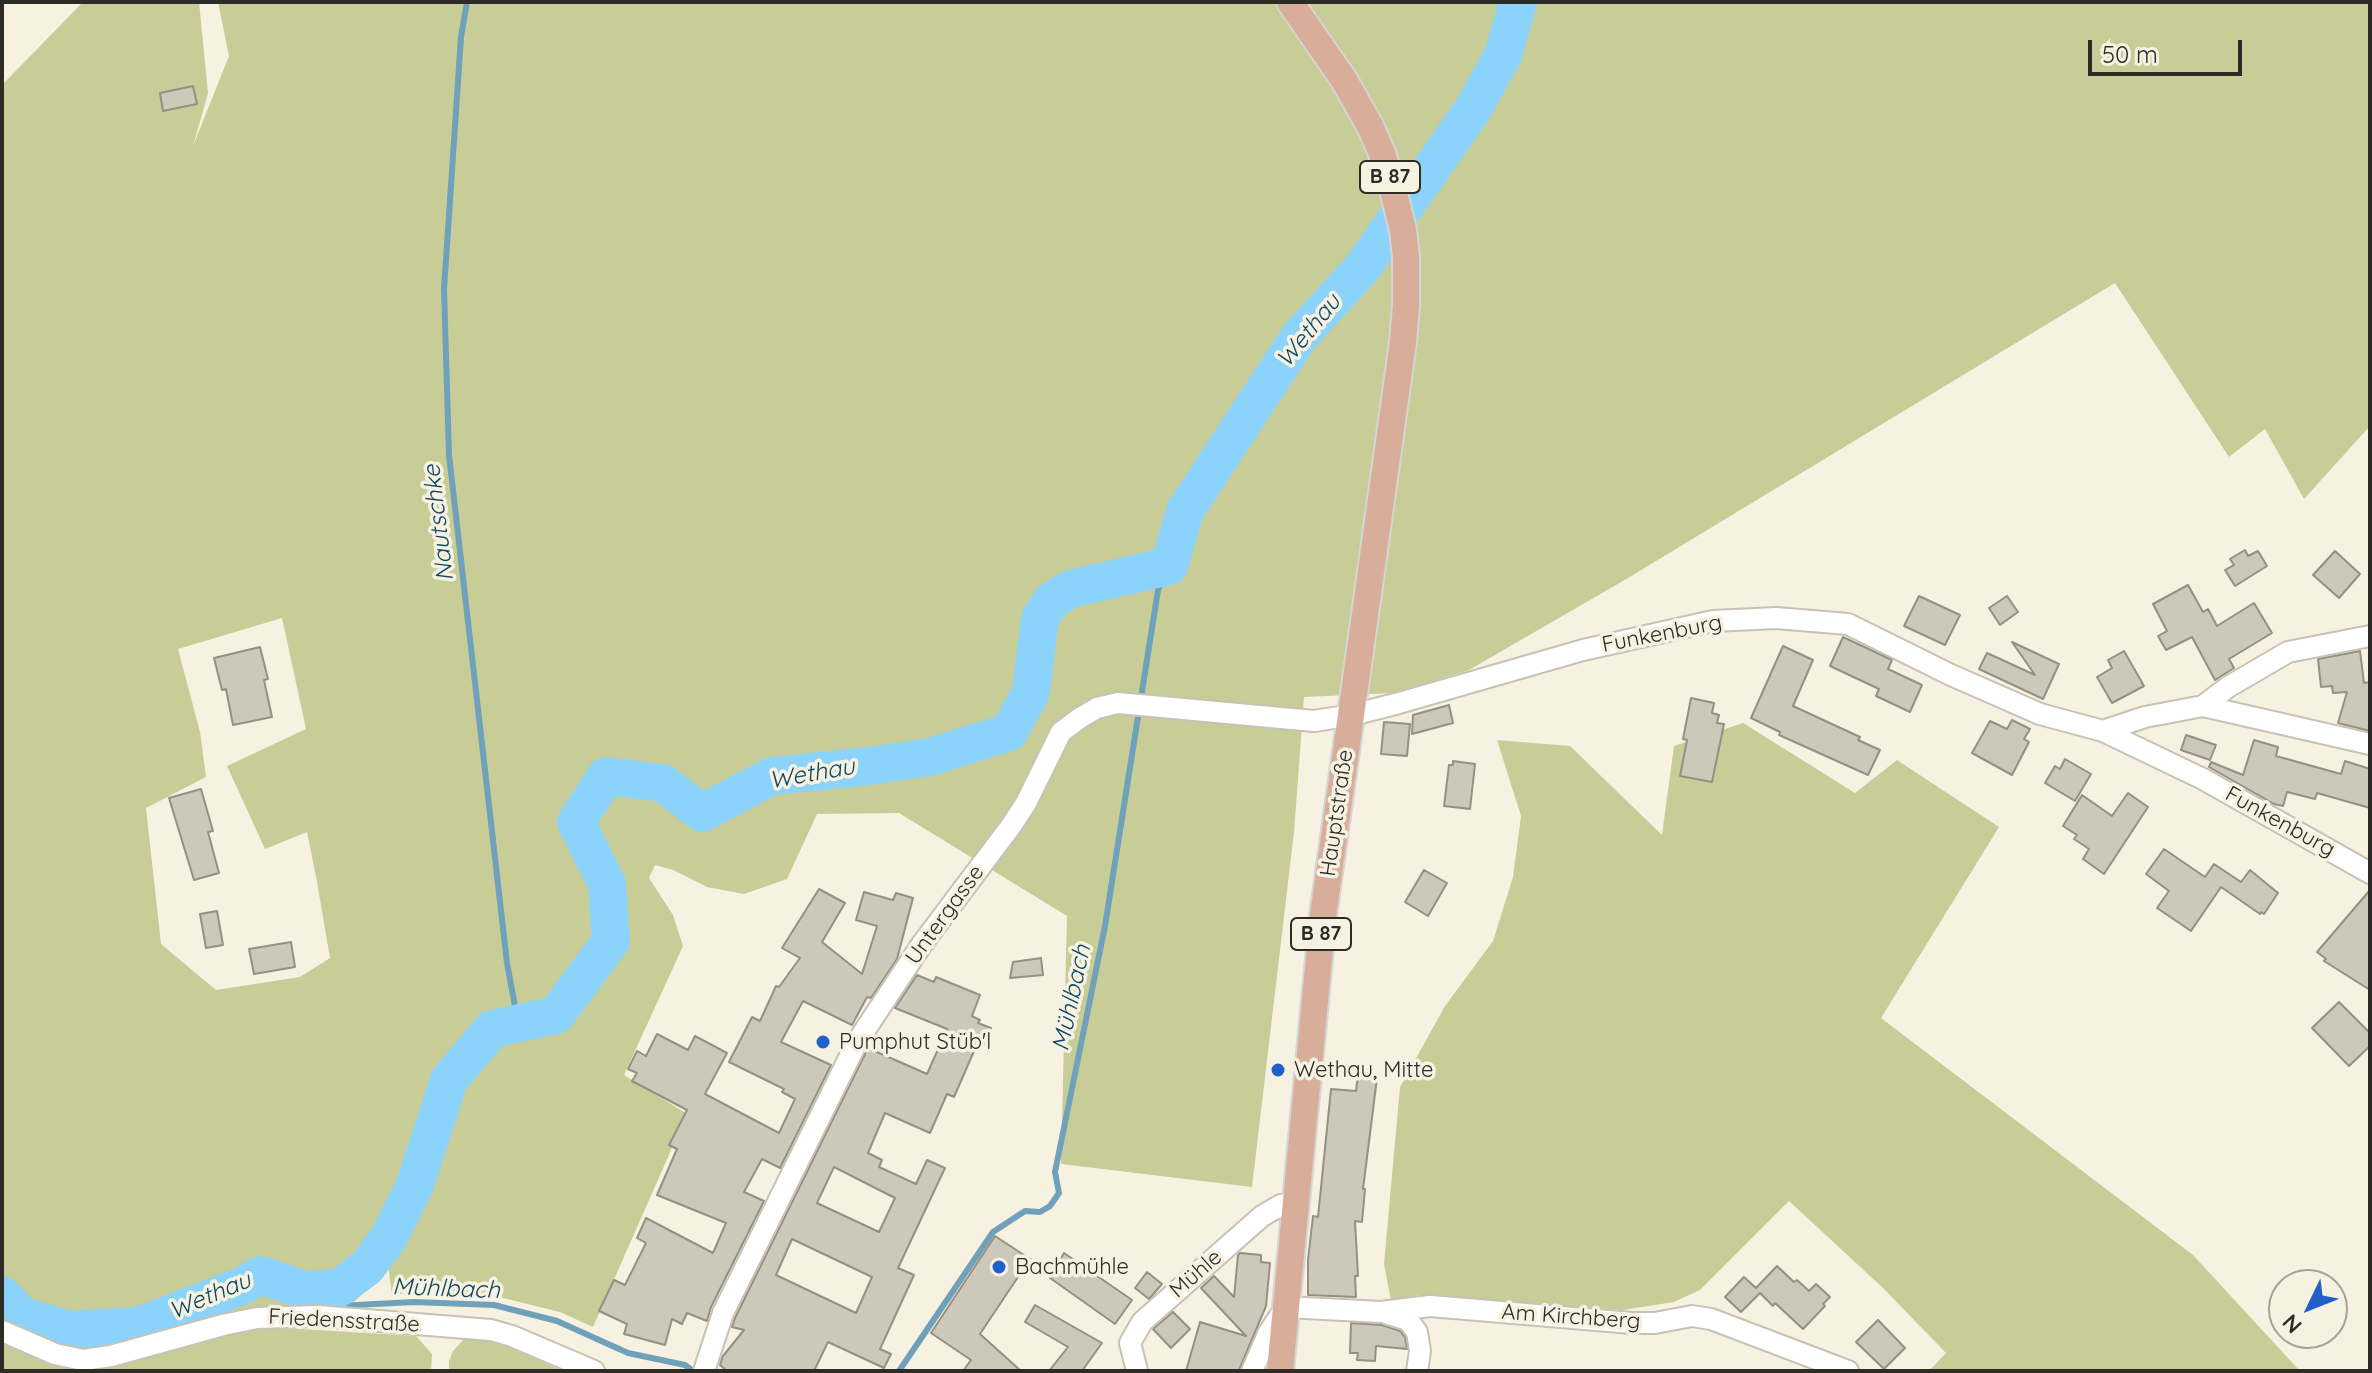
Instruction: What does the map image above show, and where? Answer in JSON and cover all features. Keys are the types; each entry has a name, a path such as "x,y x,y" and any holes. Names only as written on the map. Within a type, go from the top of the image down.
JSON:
{"main road":[{"name":"Hauptstraße","path":"1280,1371 1323,916 1403,342 1406,257 1390,177 1370,126 1290,2"}],"street":[{"name":"Funkenburg","path":"1352,715 1583,650 1713,621 1776,618 1848,624 1951,675 2040,714 2103,731 2203,779 2370,873"},
{"path":"2203,706 2228,687 2288,652 2370,636"},
{"name":"Untergasse","path":"705,1368 723,1313 857,1042 922,944 1018,815 1061,732 1097,708 1118,703 1311,721 1352,715"},
{"path":"2103,731 2145,717 2203,706 2370,744"},
{"name":"Mühle","path":"1137,1370 1130,1343 1142,1322 1262,1216 1281,1205 1295,1203"},
{"name":"Am Kirchberg","path":"1286,1307 1381,1312 1430,1306 1632,1323 1655,1323 1692,1316 1711,1319 1848,1371"},
{"path":"1252,1368 1269,1332 1286,1307"},
{"name":"Am Kirchberg","path":"1381,1312 1408,1320 1417,1332 1420,1351 1417,1371"},
{"name":"Friedensstraße","path":"2,1331 55,1354 83,1360 111,1356 257,1318 317,1316 491,1330 594,1371"}],"green space":[{"path":"83,2 199,2 208,93 193,146 229,56 218,2 2370,2 2370,426 2304,499 2265,429 2229,457 2115,283 1628,578 1469,670 1394,693 1304,697 1294,832 1252,1187 1061,1164 1067,916 899,813 817,814 787,879 744,894 707,887 673,870 655,865 649,878 673,915 683,946 624,1075 687,1114 593,1327 560,1312 495,1296 392,1294 388,1265 352,1304 101,1349 64,1350 2,1321 2,85","holes":["282,618 306,729 227,766 265,849 307,832 330,958 300,977 216,990 161,944 146,808 206,777 200,732 178,649"]},
{"path":"1743,723 1855,793 1897,760 1999,827 1881,1018 2193,1255 2268,1336 2268,1349 2280,1349 2300,1371 1929,1371 1946,1353 1883,1288 1789,1201 1700,1290 1674,1302 1623,1310 1419,1295 1391,1301 1384,1264 1400,1087 1445,1006 1493,941 1513,877 1521,816 1497,740 1570,746 1662,835 1674,746"},
{"path":"252,1326 416,1336 432,1354 431,1371 88,1371"},
{"path":"465,1338 507,1344 562,1371 449,1371 453,1351"},
{"path":"2,1339 66,1368 88,1371 2,1371"}],"building":[{"path":"193,86 197,104 163,111 160,93"},
{"path":"2245,550 2248,556 2258,551 2267,566 2235,586 2225,570 2234,565 2230,559"},
{"path":"2335,551 2360,574 2339,598 2313,575"},
{"path":"2188,585 2203,612 2208,609 2217,626 2254,603 2272,633 2229,659 2234,668 2215,680 2192,637 2166,650 2158,636 2167,631 2153,604"},
{"path":"1919,596 1960,615 1945,645 1904,626"},
{"path":"2007,596 2018,612 2000,625 1989,608"},
{"path":"1843,637 1892,660 1888,669 1922,685 1910,712 1876,696 1879,689 1830,666"},
{"path":"2012,642 2059,664 2043,699 1979,669 1987,653 2035,675"},
{"path":"1783,646 1813,660 1793,706 1860,737 1858,740 1880,750 1868,775 1779,735 1780,732 1751,718"},
{"path":"260,647 268,679 264,680 272,717 233,725 226,689 222,690 214,658"},
{"path":"2124,651 2144,686 2112,703 2097,677 2112,668 2108,660"},
{"path":"2360,651 2364,683 2370,682 2370,731 2338,723 2347,692 2333,693 2332,686 2321,687 2318,659"},
{"path":"1691,698 1714,703 1712,713 1719,715 1717,723 1724,724 1712,782 1680,776"},
{"path":"1449,705 1453,723 1412,734 1413,715"},
{"path":"2012,720 2030,729 2024,739 2029,742 2012,775 1972,753 1990,721 2007,729"},
{"path":"1384,722 1410,724 1407,756 1381,754"},
{"path":"2186,735 2216,745 2210,760 2181,750"},
{"path":"2254,740 2278,747 2276,756 2341,774 2345,761 2370,769 2370,808 2317,793 2315,799 2287,792 2283,806 2274,804 2209,767 2211,762 2243,775"},
{"path":"2065,759 2091,774 2075,801 2045,783 2055,766 2060,769"},
{"path":"1453,761 1475,764 1470,809 1444,806 1449,765 1453,765"},
{"path":"201,789 213,831 208,832 219,873 194,880 169,798"},
{"path":"2128,793 2148,807 2104,874 2083,859 2089,849 2074,839 2077,835 2063,826 2082,795 2112,816"},
{"path":"2164,849 2205,877 2214,864 2241,882 2250,870 2278,893 2264,914 2260,914 2221,887 2191,931 2157,908 2169,891 2146,874"},
{"path":"1424,870 1447,883 1428,916 1405,902"},
{"path":"819,889 845,903 822,942 862,974 877,926 856,920 864,892 893,900 896,893 913,898 897,959 871,998 867,997 852,1025 803,1001 781,1042 831,1065 780,1168 762,1159 744,1192 764,1201 707,1321 687,1313 682,1324 672,1319 665,1345 624,1334 627,1324 599,1311 614,1280 625,1285 646,1243 637,1238 646,1218 713,1253 726,1223 657,1195 677,1149 669,1145 687,1110 632,1081 637,1073 628,1069 637,1051 646,1056 657,1034 688,1050 695,1036 727,1053 705,1094 779,1133 795,1099 782,1092 784,1089 729,1062 752,1017 760,1021 776,986 779,987 800,958 782,948"},
{"path":"2370,890 2370,990 2324,961 2326,959 2317,952"},
{"path":"217,911 223,945 206,948 200,914"},
{"path":"291,942 295,967 254,974 249,949"},
{"path":"1041,958 1043,975 1010,978 1013,962"},
{"path":"917,975 934,982 936,977 980,995 972,1016 980,1020 978,1023 991,1028 984,1044 978,1042 954,1097 947,1094 930,1133 885,1113 868,1153 882,1160 879,1167 916,1184 927,1160 945,1168 898,1268 914,1275 880,1349 891,1354 884,1368 828,1342 814,1371 727,1371 720,1365 723,1356 744,1330 732,1327 735,1318 868,1048 927,1074 947,1029 895,1008","holes":["834,1167 895,1198 879,1232 817,1203","792,1239 872,1277 856,1313 776,1275"]},
{"path":"2339,1002 2370,1033 2370,1046 2349,1066 2312,1028"},
{"path":"1358,1076 1377,1078 1363,1189 1362,1222 1355,1221 1356,1297 1308,1295 1308,1260 1313,1216 1318,1217 1331,1089 1356,1091"},
{"path":"995,1236 1030,1259 980,1334 1021,1371 963,1371 971,1360 931,1333"},
{"path":"1064,1253 1132,1300 1115,1324 1050,1278"},
{"path":"1240,1253 1261,1255 1261,1262 1270,1263 1266,1306 1239,1370 1186,1371 1200,1322 1246,1336 1201,1288 1214,1276 1234,1297"},
{"path":"1777,1266 1809,1291 1816,1284 1830,1297 1803,1329 1760,1293 1741,1312 1725,1297 1744,1277 1756,1288"},
{"path":"1147,1272 1162,1284 1149,1299 1135,1288"},
{"path":"1035,1305 1102,1343 1082,1371 1049,1371 1068,1347 1025,1322"},
{"path":"1173,1312 1190,1329 1171,1348 1153,1329"},
{"path":"1878,1320 1905,1348 1884,1369 1856,1342"},
{"path":"1351,1323 1382,1325 1400,1331 1405,1337 1407,1349 1376,1346 1375,1361 1357,1360 1358,1353 1350,1353"}],"waterway":[{"name":"Nautschke","path":"467,2 461,37 444,289 449,455 507,963 515,1006 492,1029"},
{"name":"Wethau","path":"2,1295 22,1316 69,1330 139,1326 241,1286 261,1275 304,1290 339,1288 367,1267 389,1237 415,1185 449,1080 492,1029 556,1015 611,941 607,884 576,822 606,776 663,783 702,813 772,776 930,757 1009,732 1031,692 1040,618 1051,601 1070,589 1169,566 1185,511 1299,337 1362,268 1473,109 1503,55 1518,2"},
{"name":"Mühlbach","path":"899,1371 993,1232 1025,1211 1040,1212 1050,1206 1059,1193 1055,1172 1105,926 1158,590 1169,566"},
{"name":"Mühlbach","path":"241,1286 272,1289 313,1308"},
{"name":"Mühlbach","path":"335,1309 414,1302 494,1305 557,1321 628,1353 685,1365 693,1371"}],"place":[{"name":"Pumphut Stüb'l","path":"823,1042"},
{"name":"Wethau, Mitte","path":"1278,1070"},
{"name":"Bachmühle","path":"999,1267"}]}
